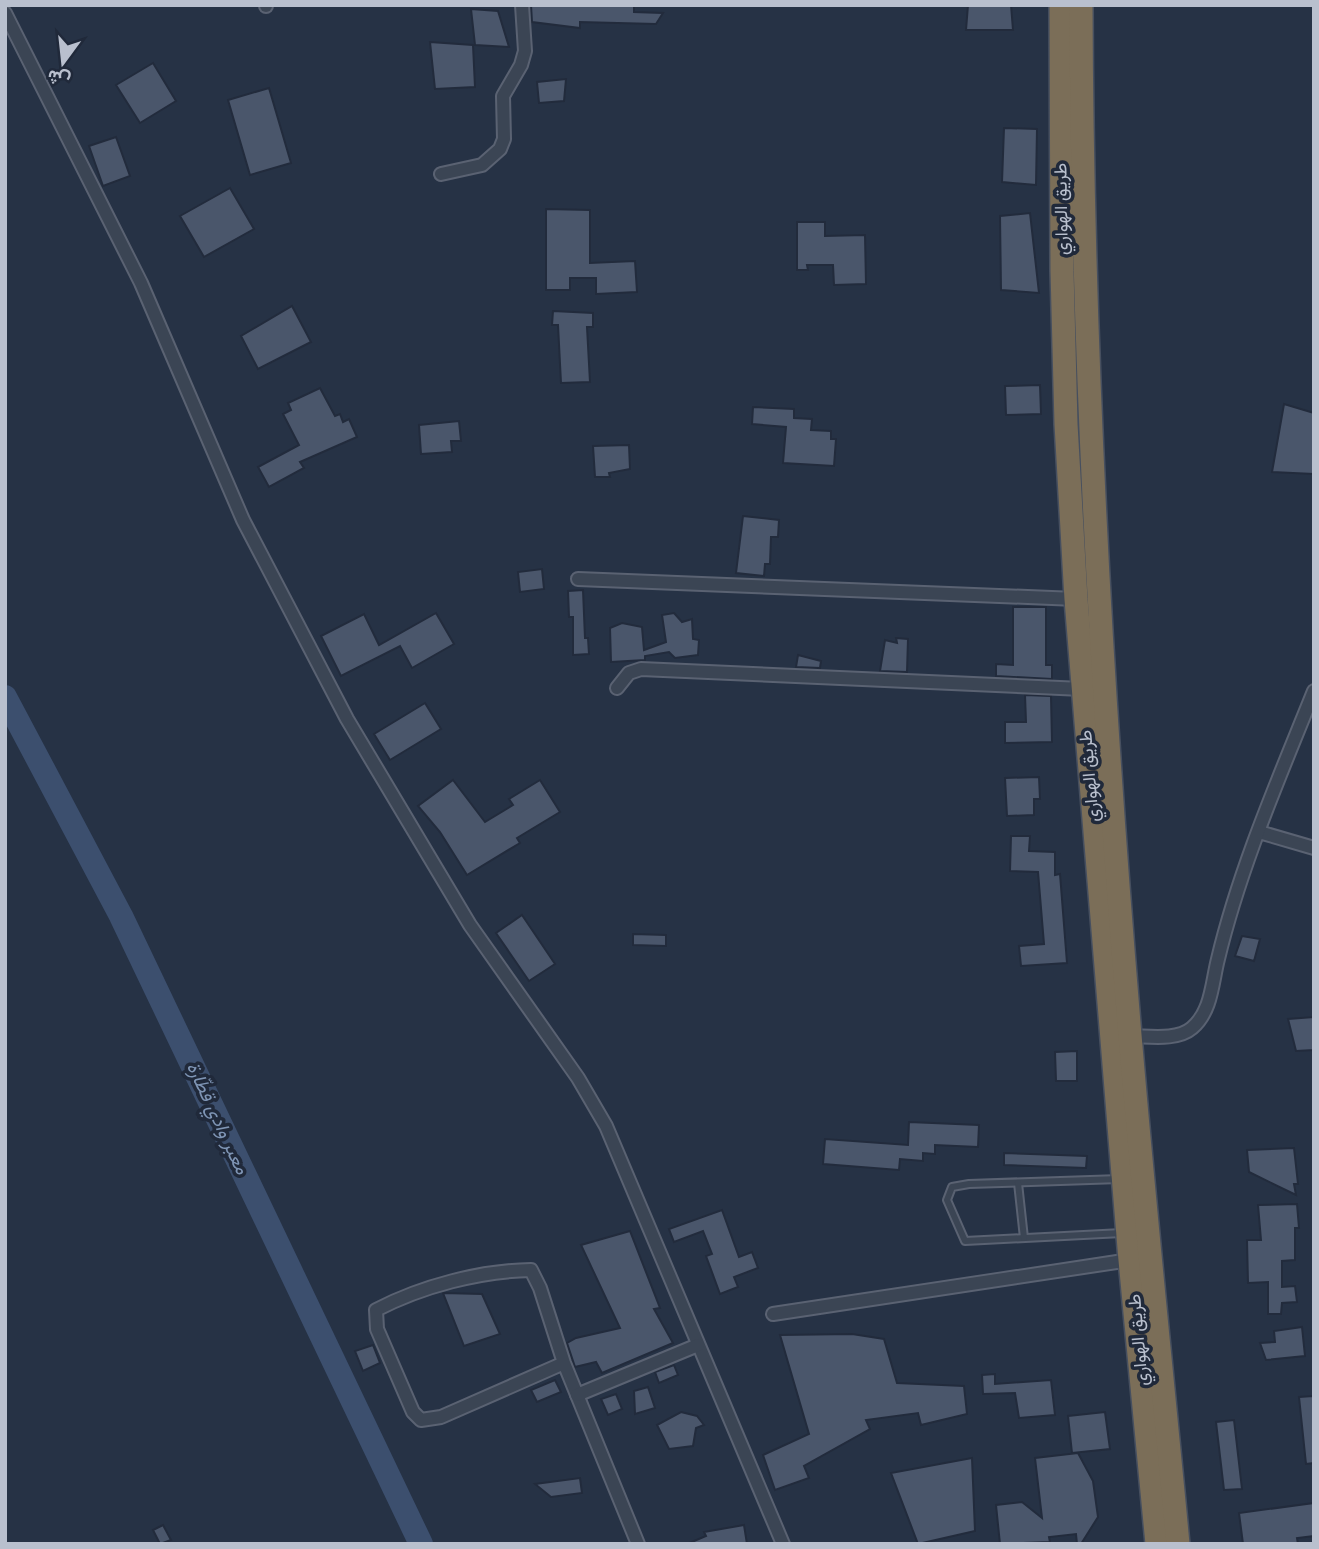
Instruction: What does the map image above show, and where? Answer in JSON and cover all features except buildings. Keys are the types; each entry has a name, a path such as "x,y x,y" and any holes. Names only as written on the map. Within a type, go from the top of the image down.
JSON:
{"highway":[{"name":"طريق الهواري","path":"1061,5 1062,271 1066,424 1076,599 1130,1259 1157,1544"},
{"name":"طريق الهواري","path":"1081,5 1085,302 1091,448 1130,1036 1178,1544"}],"street":[{"path":"441,174 482,165 500,149 504,139 503,96 521,65 525,51 522,5"},
{"path":"5,13 141,283 243,520 347,719 470,925 578,1078 606,1126 783,1544"},
{"path":"578,579 1076,599"},
{"path":"617,688 629,673 641,669 1082,689"},
{"path":"1130,1036 1180,1035 1191,1030 1200,1019 1213,989 1218,959 1259,832 1314,691"},
{"path":"1259,832 1314,848"},
{"path":"773,1314 1130,1259"},
{"path":"564,1363 441,1417 422,1420 413,1412 377,1329 376,1310 394,1300 494,1271 531,1270 540,1288 564,1363 638,1544"},
{"path":"577,1395 698,1345"}],"lane":[{"path":"1124,1179 952,1187 947,1200 965,1241 1128,1232"},
{"path":"1018,1182 1024,1238"}],"waterway":[{"name":"معبر وادي قطّارة","path":"5,697 121,916 421,1544"}]}
